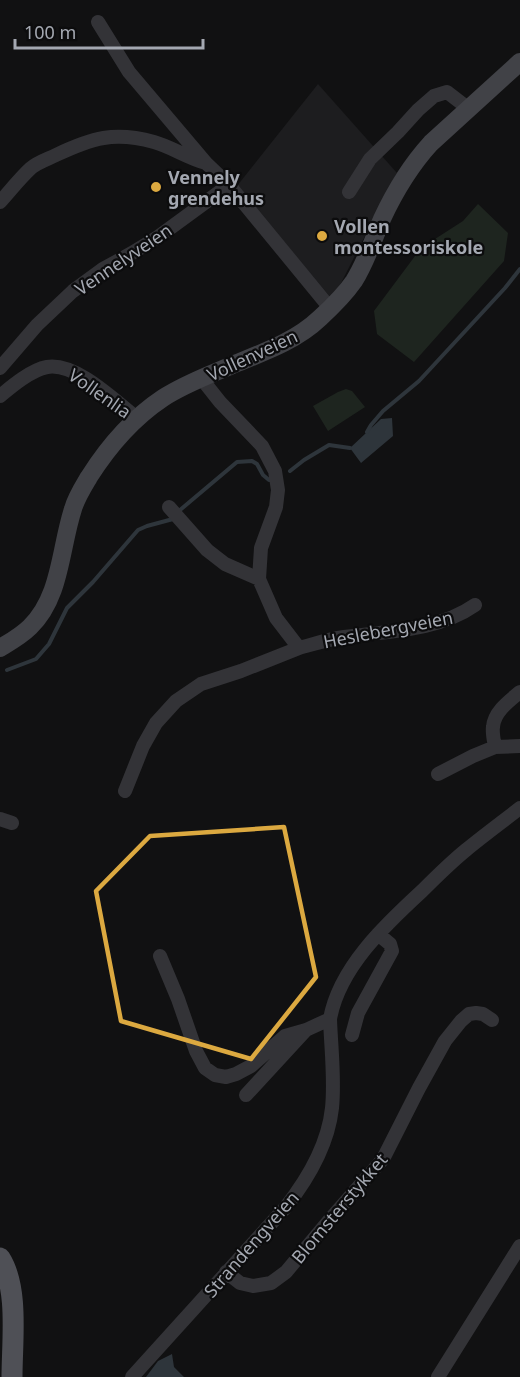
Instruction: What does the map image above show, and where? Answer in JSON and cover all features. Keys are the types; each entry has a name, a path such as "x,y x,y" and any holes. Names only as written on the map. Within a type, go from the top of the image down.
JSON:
{"main road":[{"name":"Vollenveien","path":"0,648 30,627 43,611 53,590 71,515 78,498 98,463 137,418 163,398 201,378 291,340 330,308 350,286 361,268 396,190 410,168 431,143 520,62"},
{"path":"0,1258 10,1281 12,1300 12,1377"}],"street":[{"path":"98,22 129,72 206,163 229,185 330,308"},
{"path":"349,192 370,159 434,96 447,92 469,109"},
{"path":"0,202 32,167 88,141 115,136 135,137 158,143 191,159 206,163"},
{"name":"Vennelyveien","path":"0,368 38,325 73,291 103,269 158,237 229,185"},
{"name":"Vollenlia","path":"0,396 24,377 46,367 63,367 81,375 137,418"},
{"name":"Heslebergveien","path":"201,378 220,402 262,446 275,471 278,490 276,507 261,548 259,579 276,618 299,648"},
{"path":"169,507 207,550 225,564 259,579"},
{"name":"Heslebergveien","path":"125,791 143,747 156,723 176,701 201,684 299,648 342,637 409,629 462,614 475,605"},
{"path":"495,747 493,726 497,714 520,693"},
{"path":"438,774 495,747 520,746"},
{"name":"Strandengveien","path":"132,1377 291,1201 318,1158 332,1109 330,1019 334,999 352,968 378,934 398,913 464,852 520,808"},
{"path":"352,1035 358,1012 393,951 390,944 378,934"},
{"path":"160,956 178,999 195,1052 205,1068 215,1075 225,1077 236,1074 251,1066 285,1036 306,1030 330,1019"},
{"name":"Blomsterstykket","path":"226,1272 240,1283 254,1286 271,1282 286,1272 383,1159 419,1088 446,1041 461,1021 469,1014 476,1013 483,1014 492,1020"},
{"path":"246,1095 306,1030"},
{"path":"438,1377 520,1246"}],"highlighted area":[{"path":"284,827 316,977 251,1059 121,1021 96,891 150,836"}],"shaded area":[{"name":"Vollen montessoriskole","path":"318,84 397,173 339,287 330,297 237,186"},
{"path":"478,204 508,233 504,261 414,362 377,334 374,311 421,248 463,221"},
{"path":"346,389 352,391 365,407 328,431 313,406"},
{"path":"392,418 393,436 361,463 350,448 381,419"},
{"path":"172,1354 174,1367 184,1377 146,1377 158,1361"}],"waterway":[{"path":"367,432 383,411 419,381 520,269"},
{"path":"290,471 329,445 350,448"},
{"path":"180,510 237,462 252,461 257,464 263,475 271,480"},
{"path":"7,670 36,659 49,644 67,608 138,530 173,519"}],"place":[{"name":"Vennely grendehus","path":"156,187"},
{"name":"Vollen montessoriskole","path":"322,236"}]}
